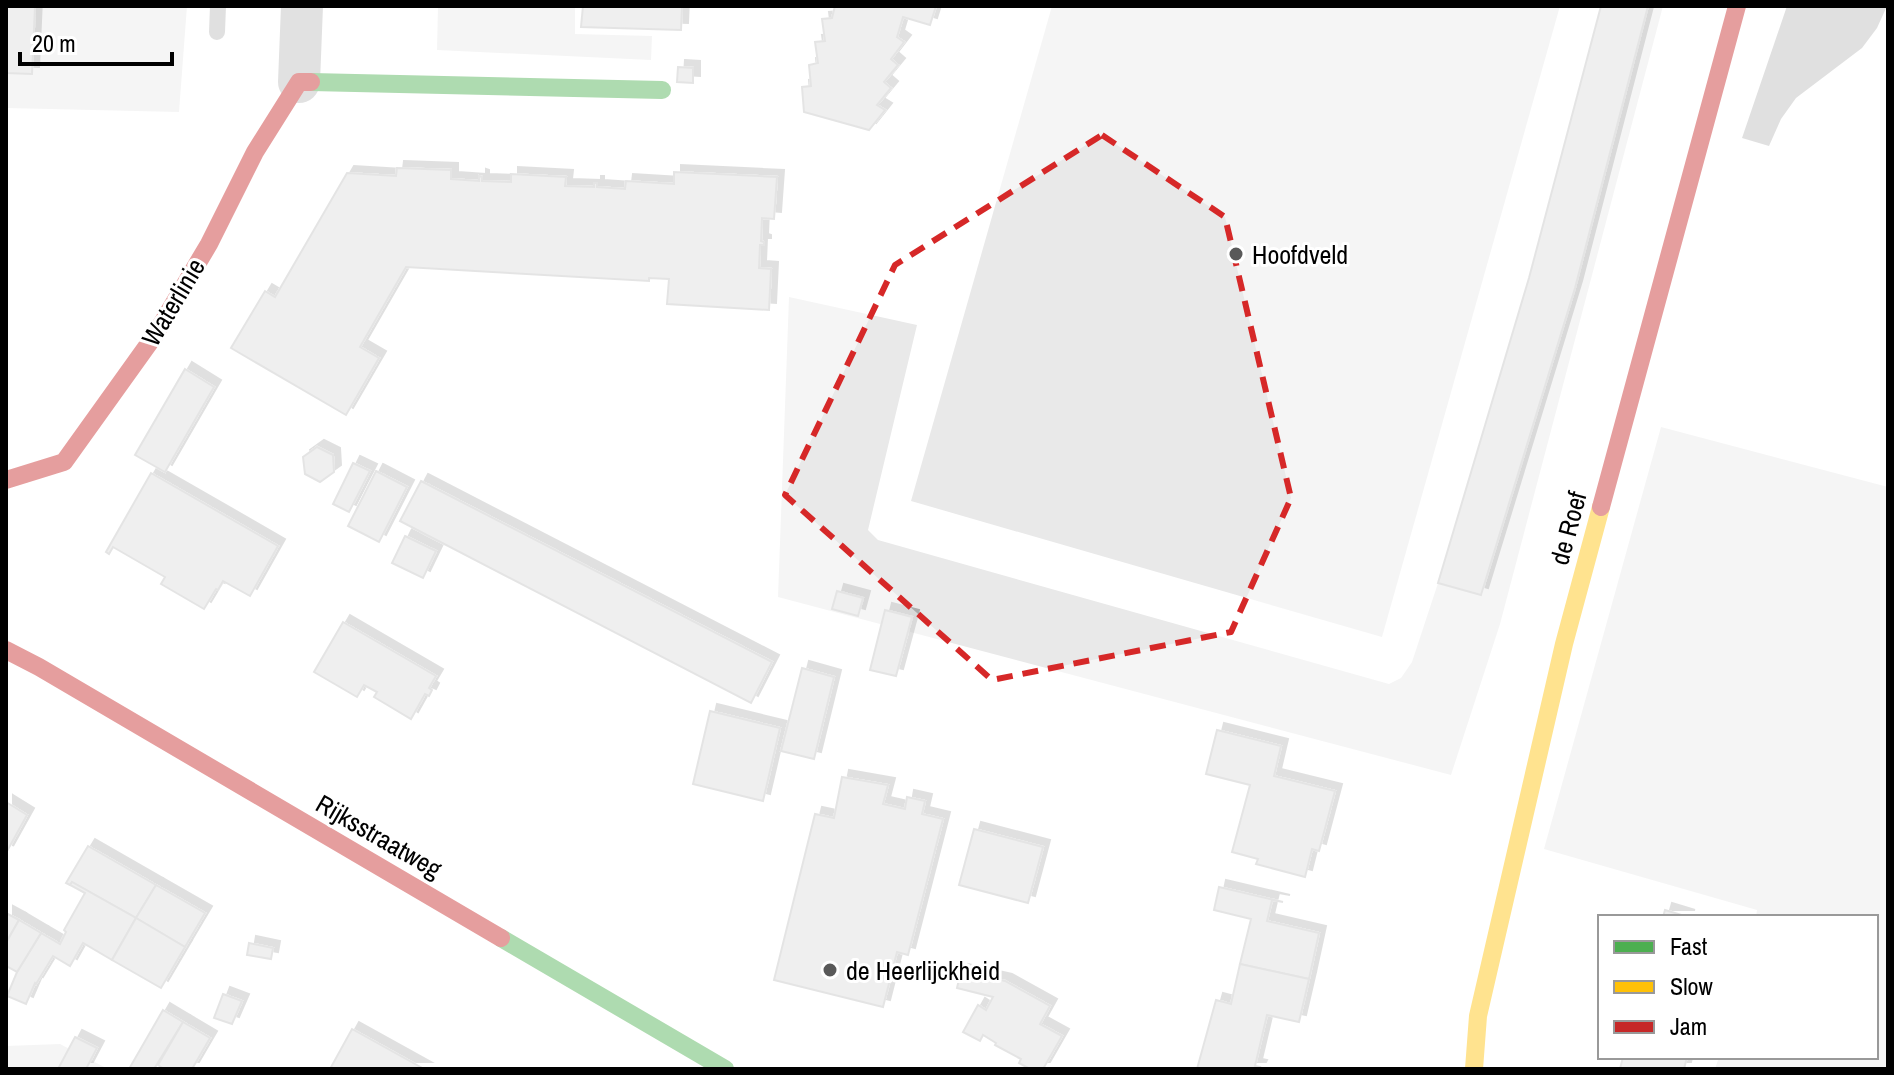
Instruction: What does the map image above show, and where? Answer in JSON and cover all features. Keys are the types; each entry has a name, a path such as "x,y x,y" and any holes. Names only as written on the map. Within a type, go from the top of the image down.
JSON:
{"street":[{"name":"Waterlinie","path":"6,480 64,462 155,335 209,244 255,152 299,82 302,6"},
{"name":"de Roef","path":"1474,1069 1478,1016 1564,644 1737,6"},
{"path":"299,82 662,90"},
{"name":"Rijksstraatweg","path":"6,650 725,1069"}],"highlighted area":[{"path":"1102,135 1225,217 1291,498 1231,632 992,680 785,495 895,265"}],"shaded area":[{"path":"6,6 187,6 179,112 6,108"},
{"path":"438,6 575,8 575,34 652,36 651,60 437,50"},
{"name":"Hoofdveld","path":"1052,6 1560,6 1382,637 911,501"},
{"path":"1648,6 1663,6 1500,624 1451,775 778,597 789,297 917,325 868,530 878,540 1389,684 1401,678 1412,662 1438,583 1482,595 1575,288"},
{"path":"1787,6 1887,6 1877,28 1862,48 1796,98 1781,119 1769,146 1742,138"},
{"path":"1661,427 1888,487 1888,1069 1715,1069 1718,1059 1878,1059 1878,915 1756,915 1757,910 1544,849"},
{"path":"60,1044 108,1069 6,1069 6,1046"}],"building":[{"path":"6,6 35,6 32,74 6,73"},
{"path":"583,6 682,6 681,30 581,27"},
{"path":"835,6 936,6 930,25 903,17 897,37 904,42 891,59 898,65 884,82 891,88 877,105 885,110 869,130 804,112 802,87 811,86 809,65 818,63 815,42 825,41 822,19 832,18"},
{"path":"1601,6 1648,6 1575,288 1481,595 1438,583 1529,278"},
{"path":"678,67 693,68 693,83 677,82"},
{"path":"397,168 451,170 451,179 479,181 479,176 482,181 511,182 511,174 566,177 565,186 594,187 597,183 597,187 625,189 626,181 674,184 674,172 777,177 774,219 762,218 761,241 764,245 760,245 759,268 771,269 769,310 667,304 669,279 649,278 649,281 406,267 360,347 379,358 346,415 231,348 265,291 275,297 347,173 396,176"},
{"path":"185,369 214,387 165,472 135,455"},
{"path":"317,447 333,455 334,472 320,482 305,474 303,457"},
{"path":"353,463 370,471 349,512 333,504"},
{"path":"376,471 407,487 379,542 348,526"},
{"path":"151,473 278,546 250,596 223,581 204,609 161,584 165,577 113,547 109,554 106,552"},
{"path":"421,481 772,662 751,703 400,521"},
{"path":"405,536 436,551 423,578 392,563"},
{"path":"837,591 863,598 858,616 832,609"},
{"path":"885,610 912,617 896,676 870,670"},
{"path":"343,622 436,676 429,688 432,690 429,696 425,694 411,719 374,697 377,692 364,685 357,697 314,672"},
{"path":"802,668 834,677 814,759 781,751"},
{"path":"710,711 780,728 763,801 693,784"},
{"path":"1217,730 1281,746 1274,776 1335,791 1319,851 1312,849 1305,877 1256,864 1258,859 1232,852 1250,785 1206,774"},
{"path":"842,777 888,785 883,804 905,809 907,797 925,801 922,814 943,819 908,955 897,952 883,1007 774,980 815,814 834,818"},
{"path":"6,802 27,815 6,853"},
{"path":"974,829 1043,847 1028,903 959,885"},
{"path":"88,846 156,885 136,918 72,882 70,885 66,883"},
{"path":"72,882 136,918 112,960 83,943 70,966 53,956 35,983 26,1004 7,996 17,972 41,933 60,944 66,932 64,930 85,893 70,885"},
{"path":"156,885 205,913 185,947 136,918"},
{"path":"1219,887 1283,902 1272,900 1267,921 1319,933 1309,979 1240,964 1251,919 1214,910"},
{"path":"1665,910 1681,915 1664,915"},
{"path":"6,913 19,920 6,943"},
{"path":"136,918 185,947 161,988 112,960"},
{"path":"19,920 41,933 17,972 6,966 6,943"},
{"path":"249,943 273,948 271,959 247,955"},
{"path":"1240,964 1309,979 1299,1022 1267,1015 1255,1066 1259,1069 1197,1069 1216,1000 1231,1004"},
{"path":"961,971 1005,981 1050,1006 1040,1024 1062,1036 1043,1069 1030,1069 1019,1063 1021,1059 983,1035 980,1041 963,1032 978,1005 986,1010 993,997 957,988"},
{"path":"223,994 242,1001 232,1024 214,1018"},
{"path":"163,1010 183,1022 154,1069 129,1069"},
{"path":"183,1022 210,1038 192,1069 164,1069 158,1065"},
{"path":"352,1029 424,1069 330,1069"},
{"path":"75,1037 97,1048 86,1069 58,1069"},
{"path":"1622,1059 1686,1059 1684,1069 1620,1069"}],"waterway":[{"path":"217,32 218,6"}],"traffic: fast":[{"path":"311,82 662,90"},
{"path":"501,938 725,1069"}],"traffic: slow":[{"path":"1474,1069 1478,1016 1564,644 1601,507"}],"traffic: jam":[{"path":"1601,507 1737,6"},
{"path":"6,480 64,462 155,335 209,244 255,152 299,82 311,82"},
{"path":"6,650 501,938"}],"place":[{"name":"Hoofdveld","path":"1236,254"},
{"name":"de Heerlijckheid","path":"830,970"}]}
